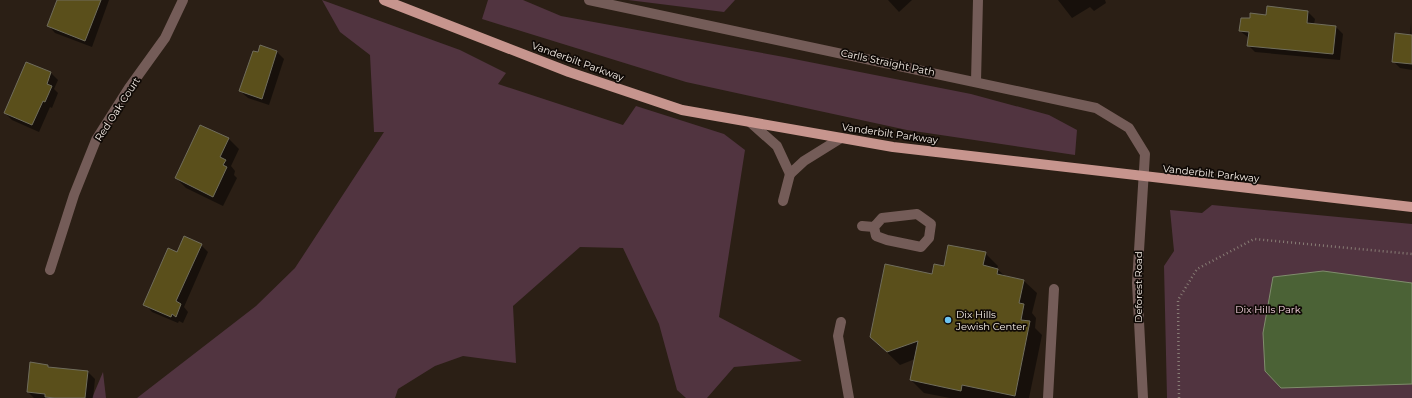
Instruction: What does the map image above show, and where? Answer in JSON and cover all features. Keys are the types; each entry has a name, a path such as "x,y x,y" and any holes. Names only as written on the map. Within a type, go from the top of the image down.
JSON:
{"main road":[{"name":"Vanderbilt Parkway","path":"384,0 592,80 682,110 893,147 1412,208"}],"street":[{"name":"Red Oak Court","path":"50,270 74,195 96,140 129,88 165,38 183,0"},
{"name":"Carlls Straight Path","path":"590,0 976,80 1096,108 1129,128 1145,154 1142,177"},
{"path":"976,80 978,0"},
{"path":"750,122 777,146 790,174"},
{"path":"783,201 790,174 804,161 841,138"},
{"name":"Deforest Road","path":"1142,177 1137,283 1143,398"},
{"path":"917,214 931,224 929,238 921,247 887,240 876,236 874,227 882,218 917,214"},
{"path":"862,226 874,227"},
{"path":"1048,398 1054,289"},
{"path":"841,322 838,336 849,398"}],"path":[{"path":"1179,398 1178,300 1197,269 1254,239 1412,254"}],"green space":[{"path":"322,0 460,50 506,73 498,84 623,125 636,106 724,134 745,150 719,317 802,361 734,367 707,398 686,398 677,390 659,324 623,248 580,247 513,306 516,363 463,356 435,366 398,389 395,398 137,398 256,306 295,268 384,132 374,132 370,55 340,32"},
{"path":"488,0 523,0 561,16 784,57 971,94 1049,115 1077,130 1075,155 907,130 686,82 482,19"},
{"path":"628,0 735,0 724,12"},
{"name":"Dix Hills Park","path":"1212,205 1412,224 1412,398 1167,398 1164,266 1174,251 1170,210 1202,213"},
{"path":"103,372 106,398 92,398"}],"shaded area":[{"path":"1323,271 1412,283 1412,384 1281,388 1265,371 1263,333 1273,277"}],"building":[{"path":"57,0 101,0 85,41 47,26"},
{"path":"1267,6 1308,11 1307,23 1336,26 1333,54 1247,46 1249,32 1239,31 1241,18 1250,18 1250,13 1266,15"},
{"path":"1395,33 1412,35 1412,64 1392,62"},
{"path":"260,45 277,51 262,99 239,91 253,51 258,52"},
{"path":"26,62 51,72 47,84 52,86 32,125 4,113"},
{"path":"200,125 229,138 220,157 226,160 223,165 227,167 213,197 175,178"},
{"path":"184,236 202,244 176,301 181,304 176,317 172,314 171,317 143,305 168,248 177,252"},
{"name":"Dix Hills Jewish Center","path":"948,245 986,252 983,265 998,269 997,274 1024,280 1019,303 1024,304 1021,320 1030,321 1015,396 962,385 961,391 910,380 918,341 887,352 870,337 885,264 932,274 934,264 944,266"},
{"path":"30,362 48,365 48,367 88,371 85,398 45,397 45,394 27,392"}],"place":[{"name":"Dix Hills Jewish Center","path":"948,320"}]}
